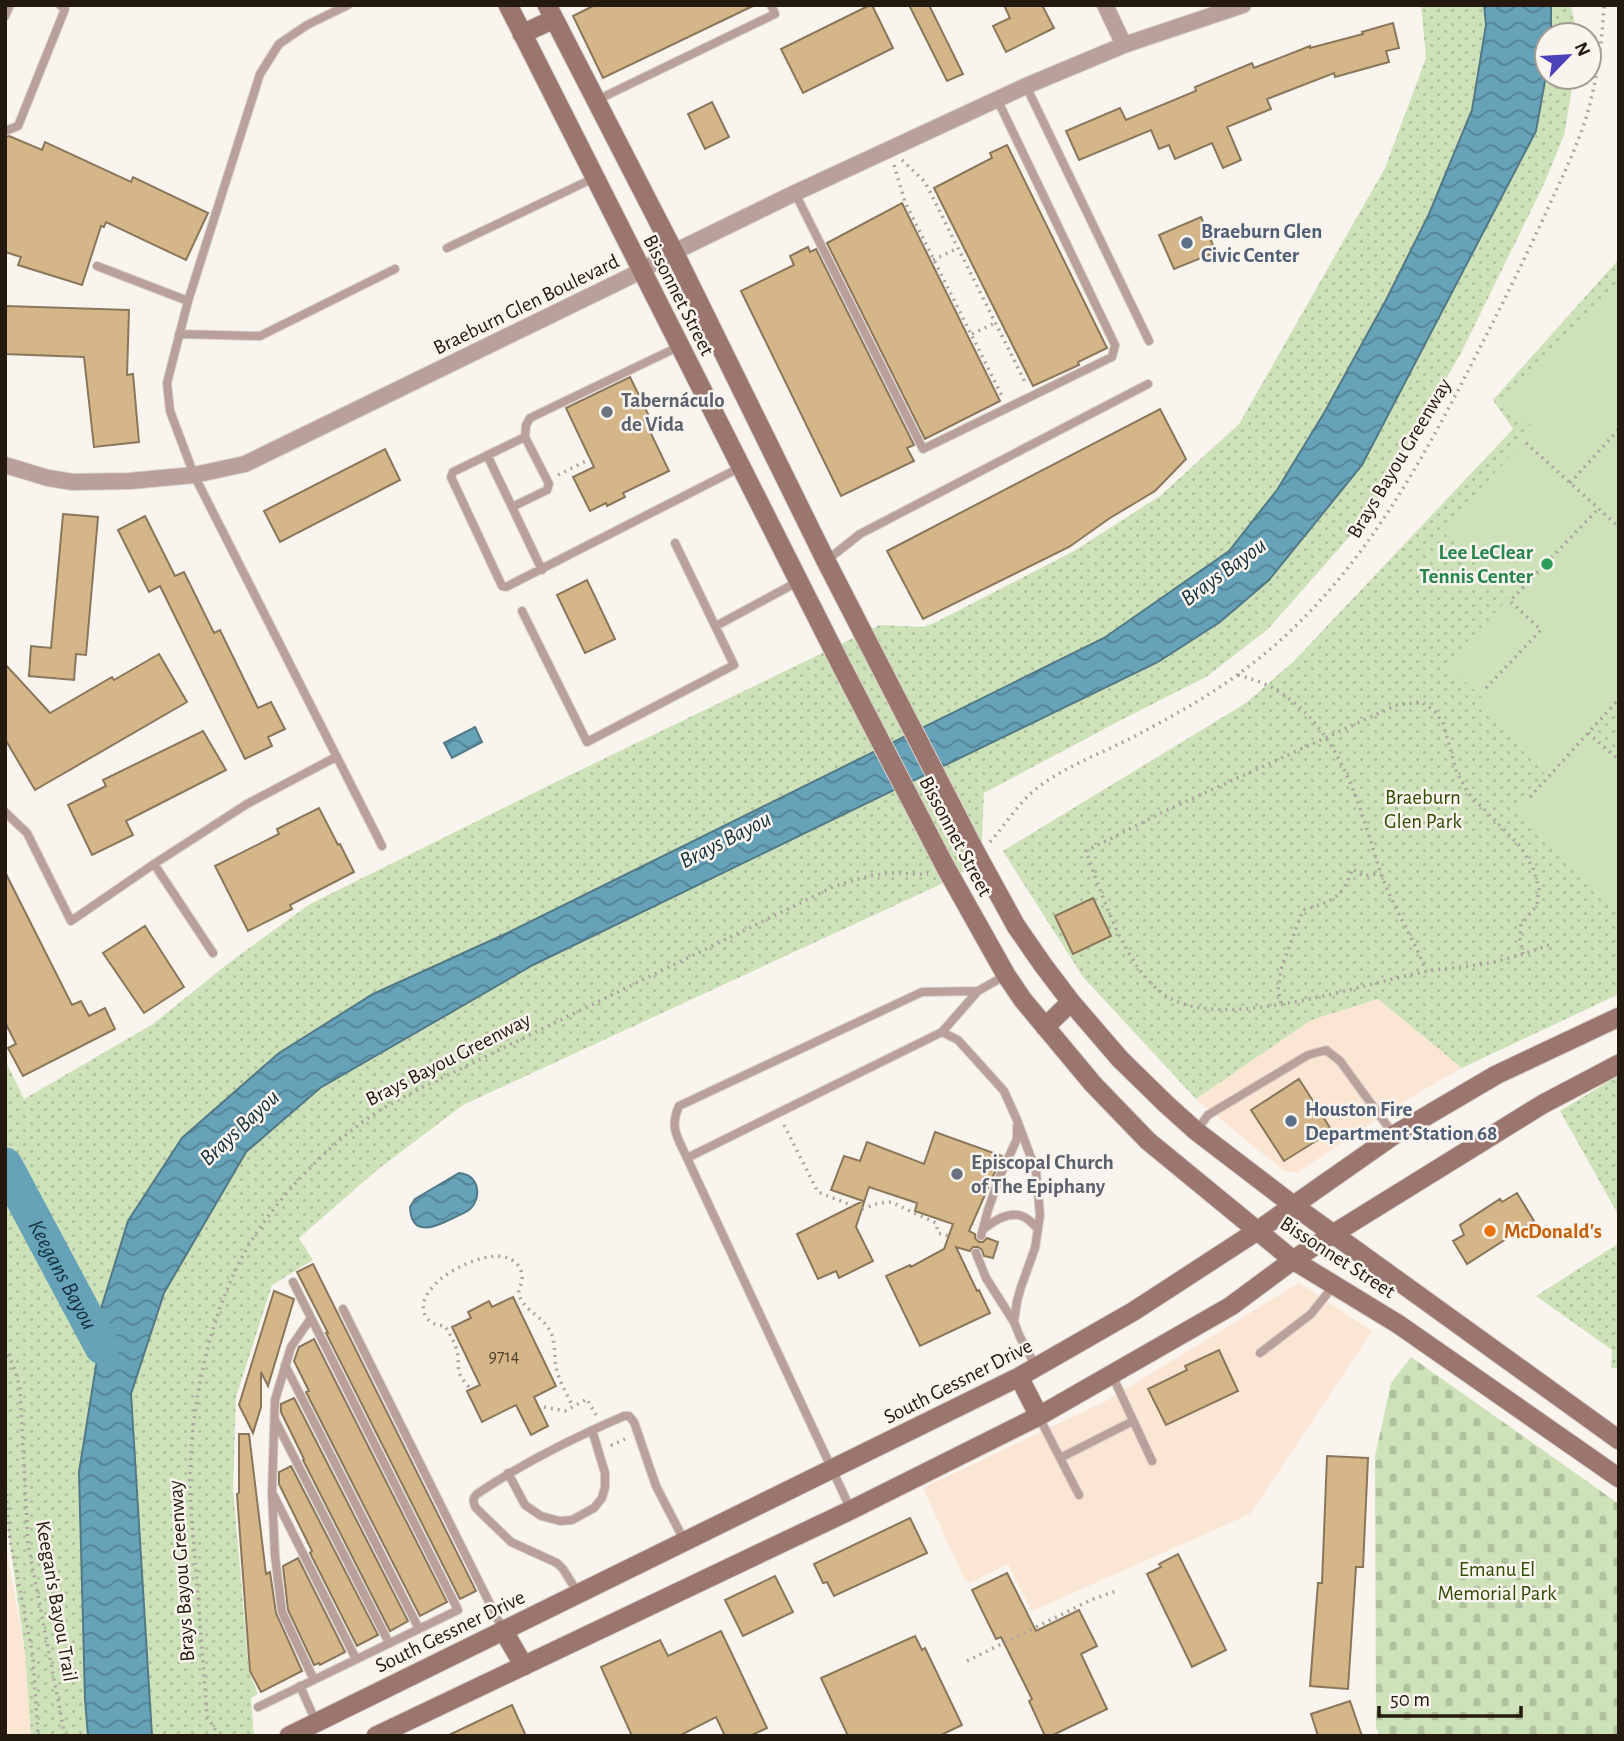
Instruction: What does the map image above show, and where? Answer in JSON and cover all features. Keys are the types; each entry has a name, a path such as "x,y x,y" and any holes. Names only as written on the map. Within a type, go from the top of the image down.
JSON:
{"main road":[{"name":"Bissonnet Street","path":"508,5 939,865 1006,975 1045,1027 1093,1084 1148,1141 1293,1260 1398,1324 1619,1478"},
{"name":"Bissonnet Street","path":"551,12 674,252 826,561 978,845 1016,926 1071,1002 1120,1059 1196,1131 1332,1234 1619,1440"},
{"path":"522,34 551,12"},
{"path":"797,578 826,561"},
{"path":"1045,1027 1071,1002"},
{"name":"South Gessner Drive","path":"289,1736 1028,1372 1134,1311 1257,1231 1394,1135 1496,1075 1619,1017"},
{"path":"376,1736 851,1510 1039,1416 1231,1306 1332,1234 1543,1104 1619,1064"},
{"path":"1028,1372 1039,1416"},
{"path":"1563,1439 1582,1414"},
{"path":"503,1630 524,1666"}],"street":[{"path":"1105,5 1124,45"},
{"name":"Braeburn Glen Boulevard","path":"5,465 48,478 74,482 130,481 194,475 245,464 795,193 997,99 1124,45 1243,5"}],"lane":[{"path":"5,16 9,5"},
{"path":"5,131 18,126 65,9 61,5"},
{"path":"348,5 279,44 260,74 188,301 167,383 170,411 194,475 382,846"},
{"path":"596,101 775,14 771,5"},
{"path":"1026,86 1149,341"},
{"path":"795,193 923,449 1112,357 1115,345 997,99"},
{"path":"447,248 594,178"},
{"path":"97,267 188,301"},
{"path":"180,334 260,336 395,269"},
{"path":"512,507 547,490 549,484 525,437 530,418 680,346"},
{"path":"826,561 860,534 1148,384"},
{"path":"525,437 453,472 451,477 502,586 506,587 741,467"},
{"path":"487,456 542,570"},
{"path":"522,611 587,742 734,665 675,543"},
{"path":"716,626 790,586 797,578"},
{"path":"5,812 27,834 71,921 247,804 336,757"},
{"path":"154,864 213,953"},
{"path":"687,1158 942,1032 978,990 1006,975"},
{"path":"851,1510 687,1158 675,1131 675,1117 679,1106 922,992 978,990"},
{"path":"942,1032 958,1041 1004,1091 1036,1171 1040,1214 1038,1229 1035,1248 1017,1301 1014,1322"},
{"path":"1196,1131 1208,1115 1308,1055 1326,1050 1340,1061 1394,1135"},
{"path":"1017,1120 1017,1139 1000,1176 983,1232 994,1220 1014,1215 1023,1216 1038,1229"},
{"path":"976,1253 986,1278 1014,1322 1028,1372"},
{"path":"258,1707 458,1610 293,1282"},
{"path":"1260,1353 1311,1314 1334,1285"},
{"path":"344,1309 503,1630"},
{"path":"311,1318 291,1347 275,1401 272,1493 275,1556 282,1612 314,1679"},
{"path":"285,1364 419,1629"},
{"path":"1112,1375 1152,1461"},
{"path":"578,1594 557,1563 511,1542 476,1508 473,1498 508,1473 592,1430 629,1416 656,1486 685,1542"},
{"path":"1039,1416 1079,1495"},
{"path":"274,1418 389,1643"},
{"path":"1060,1458 1133,1421"},
{"path":"508,1473 525,1505 541,1516 561,1521 572,1520 594,1508 602,1498 605,1487 604,1473 592,1430"},
{"path":"272,1493 356,1659"},
{"path":"300,1686 316,1722"}],"path":[{"name":"Brays Bayou Greenway","path":"978,845 1004,827 1024,799 1058,774 1137,735 1238,674 1315,607 1362,552 1393,506 1451,404 1525,260 1574,150 1586,118 1595,80 1604,5"},
{"path":"890,149 925,181 1031,396"},
{"path":"890,149 902,196 1008,408"},
{"path":"933,260 958,248"},
{"path":"971,334 995,323"},
{"path":"1570,483 1619,429"},
{"path":"1526,443 1619,527"},
{"path":"547,480 590,459"},
{"path":"1486,688 1541,630 1510,601 1598,509"},
{"path":"1238,674 1268,685 1292,701 1314,723 1341,761 1381,873 1400,917 1418,948 1426,971"},
{"path":"1530,797 1619,699"},
{"path":"1523,954 1521,925 1537,905 1539,889 1533,868 1520,846 1469,794 1457,774 1443,723 1434,710 1421,702 1397,705 1325,737 1086,851 1102,898 1141,973 1169,997 1184,1003 1220,1009 1247,1009 1334,994 1426,971 1478,965 1523,954 1549,945"},
{"path":"1588,733 1619,760"},
{"name":"Brays Bayou Greenway","path":"219,1736 206,1716 190,1476 196,1396 214,1327 239,1264 255,1236 286,1194 327,1152 365,1120 419,1088 833,887 878,875 920,875 939,865"},
{"path":"1281,1003 1278,990 1281,969 1303,910 1339,895 1347,884 1352,869 1364,876 1381,873"},
{"path":"779,1113 817,1192 853,1206"},
{"path":"862,1209 891,1202 936,1223 938,1233 949,1236"},
{"path":"470,1387 459,1373 457,1350 445,1326 430,1322 424,1312 424,1300 426,1294 452,1271 479,1259 503,1257 518,1264 522,1279 519,1291 521,1297 527,1309 548,1327 552,1334 558,1373 573,1407"},
{"name":"Keegan's Bayou Trail","path":"5,1348 20,1389 28,1544 65,1736"},
{"path":"544,1407 565,1410 587,1399 612,1446 627,1439 631,1440"},
{"name":"Keegan's Bayou Trail","path":"5,1480 10,1539 33,1656 38,1736"},
{"path":"967,1661 1091,1600 1116,1591"}],"shaded area":[{"path":"1378,999 1462,1068 1403,1102 1297,1173 1284,1171 1196,1099 1311,1020"},
{"path":"1299,1283 1372,1331 1250,1514 1032,1611 1008,1564 970,1583 965,1580 923,1488 1108,1400"},
{"path":"5,1541 25,1653 31,1736 5,1736"}],"green space":[{"path":"1421,5 1571,5 1574,21 1533,21 1533,91 1572,91 1564,135 1544,184 1461,353 1365,519 1268,629 1206,677 984,793 981,862 937,886 463,1105 377,1170 299,1238 313,1260 272,1285 236,1397 233,1489 249,1671 258,1694 251,1698 254,1736 31,1736 25,1653 5,1508 5,1060 24,1099 153,1024 230,962 310,904 880,625 923,627 934,623 1074,551 1160,496 1239,424 1385,168 1426,58"},
{"name":"Braeburn Glen Park","path":"1619,259 1619,994 1462,1068 1378,999 1311,1020 1196,1099 1083,977 1003,851 1246,703 1294,661 1513,429 1493,400"},
{"name":"Lee LeClear Tennis Center","path":"1619,281 1619,704 1593,733 1619,756 1619,902 1616,905 1517,813 1529,800 1525,796 1547,770 1478,707 1485,700 1448,666 1510,596 1442,531 1535,429 1506,403"},
{"path":"1619,1075 1619,1216 1560,1111"},
{"path":"1619,1243 1619,1368 1611,1368 1612,1350 1536,1296"},
{"name":"Emanu El Memorial Park","path":"1411,1357 1619,1504 1619,1736 1379,1736 1376,1727 1375,1456 1391,1383"}],"water":[{"name":"Brays Bayou","path":"1484,5 1551,5 1551,21 1533,21 1533,91 1543,91 1536,131 1362,465 1269,580 1220,622 1158,662 533,965 320,1088 246,1152 164,1293 131,1394 152,1736 88,1736 79,1472 101,1335 100,1312 128,1221 182,1138 279,1053 373,994 503,935 1104,638 1229,551 1277,490 1324,413 1386,300 1429,214 1472,110 1486,25"},
{"path":"475,727 482,742 452,758 444,743"},
{"path":"459,1173 466,1174 475,1182 477,1193 473,1205 469,1210 442,1223 429,1227 418,1226 411,1216 410,1207 415,1199"}],"building":[{"path":"595,5 755,5 603,78 573,16"},
{"path":"870,5 893,48 803,93 781,49"},
{"path":"909,5 929,5 963,74 947,81"},
{"path":"1004,5 1042,5 1054,28 1006,52 993,26 1010,18"},
{"path":"1393,23 1399,48 1386,51 1389,62 1335,77 1334,73 1267,99 1271,109 1227,127 1241,160 1223,168 1212,143 1175,159 1169,145 1159,149 1151,130 1079,160 1066,131 1120,108 1126,120 1196,91 1195,87 1252,63 1254,68 1310,46 1363,34 1362,32"},
{"path":"712,102 729,137 705,149 688,114"},
{"path":"9,136 42,150 45,142 131,182 133,177 208,213 186,260 106,222 104,227 101,226 82,285 18,265 21,257 5,252 5,137"},
{"path":"1007,145 1107,348 1078,362 1079,365 1033,386 934,188 992,158 990,153"},
{"path":"902,203 1000,401 925,439 827,243"},
{"name":"Braeburn Glen Civic Center","path":"1201,217 1216,252 1174,269 1159,235"},
{"path":"808,247 810,252 816,249 914,445 907,448 914,461 841,496 741,291 794,265 790,256"},
{"path":"5,306 129,310 127,375 133,374 139,442 94,447 84,357 5,354"},
{"path":"630,377 649,416 644,419 669,471 623,493 625,497 590,511 573,477 594,467 566,408"},
{"path":"1160,409 1186,459 1155,491 1069,547 923,619 887,551"},
{"path":"385,449 400,480 280,542 264,511"},
{"path":"63,514 98,517 86,655 76,654 74,680 29,676 31,646 51,648"},
{"path":"145,516 175,576 184,572 214,633 220,630 258,708 271,702 285,729 268,737 272,746 245,759 160,586 149,592 118,530"},
{"path":"587,580 615,639 585,653 557,595"},
{"path":"159,654 187,702 35,790 5,739 5,664 50,713 112,677 114,680"},
{"path":"203,731 226,770 126,821 133,835 92,855 68,805 106,786 103,780"},
{"path":"319,808 354,872 290,905 292,909 248,931 215,866 279,834 277,829"},
{"path":"5,872 72,1005 81,1001 89,1016 105,1008 115,1029 23,1076 8,1048 16,1044 5,1022"},
{"path":"1093,898 1111,936 1073,954 1055,916"},
{"path":"145,926 184,987 144,1013 103,953"},
{"name":"Houston Fire Department Station 68","path":"1299,1079 1332,1131 1284,1161 1251,1110"},
{"path":"935,1132 1002,1156 969,1231 975,1234 979,1242 987,1238 998,1242 993,1258 984,1256 978,1247 973,1247 970,1251 956,1247 990,1313 920,1346 886,1276 910,1265 911,1267 944,1249 953,1224 915,1211 917,1203 869,1187 856,1227 873,1261 839,1278 836,1271 818,1279 797,1234 863,1201 831,1190 844,1156 860,1161 867,1142 924,1164"},
{"name":"McDonald's","path":"1517,1193 1534,1221 1467,1264 1453,1241 1464,1235 1460,1225 1500,1199 1502,1202"},
{"path":"313,1264 476,1591 460,1599 297,1272"},
{"path":"274,1291 294,1299 268,1386 261,1372 261,1407 253,1433 239,1405"},
{"path":"513,1297 556,1386 534,1397 548,1426 531,1435 516,1405 482,1422 467,1391 480,1385 452,1327 471,1318 468,1312 489,1301 492,1307"},
{"path":"314,1339 447,1602 420,1616 306,1392 309,1391 294,1361 299,1347"},
{"path":"1219,1350 1238,1391 1166,1425 1148,1389 1187,1370 1185,1366"},
{"path":"294,1398 408,1621 390,1631 281,1412 281,1404"},
{"path":"239,1434 249,1434 266,1574 270,1572 276,1613 302,1671 261,1692 250,1671 237,1494"},
{"path":"1327,1456 1368,1458 1363,1567 1356,1567 1348,1689 1310,1686 1318,1583 1322,1583"},
{"path":"291,1466 378,1635 357,1646 279,1484 279,1472"},
{"path":"910,1518 927,1553 834,1596 827,1582 823,1583 814,1564"},
{"path":"1178,1554 1226,1650 1192,1667 1147,1574"},
{"path":"298,1558 345,1652 320,1665 314,1665 288,1610 283,1566"},
{"path":"1007,1573 1036,1631 1079,1610 1097,1646 1081,1654 1107,1709 1051,1736 1045,1736 1029,1701 1032,1699 1001,1637 996,1639 972,1590"},
{"path":"775,1576 793,1612 743,1636 725,1600"},
{"path":"721,1631 767,1728 750,1736 725,1736 716,1717 679,1736 632,1736 601,1667 660,1640 668,1656"},
{"path":"915,1636 922,1650 925,1648 962,1725 939,1736 848,1736 821,1678"},
{"path":"1350,1701 1362,1736 1318,1736 1311,1714"},
{"path":"512,1705 526,1736 447,1736"}],"waterway":[{"name":"Keegans Bayou","path":"5,1165 102,1347"}],"place":[{"name":"Braeburn Glen Civic Center","path":"1187,243"},
{"name":"Tabernáculo de Vida","path":"607,412"},
{"name":"Lee LeClear Tennis Center","path":"1547,564"},
{"name":"Houston Fire Department Station 68","path":"1291,1121"},
{"name":"Episcopal Church of The Epiphany","path":"957,1174"},
{"name":"McDonald's","path":"1490,1231"}]}
